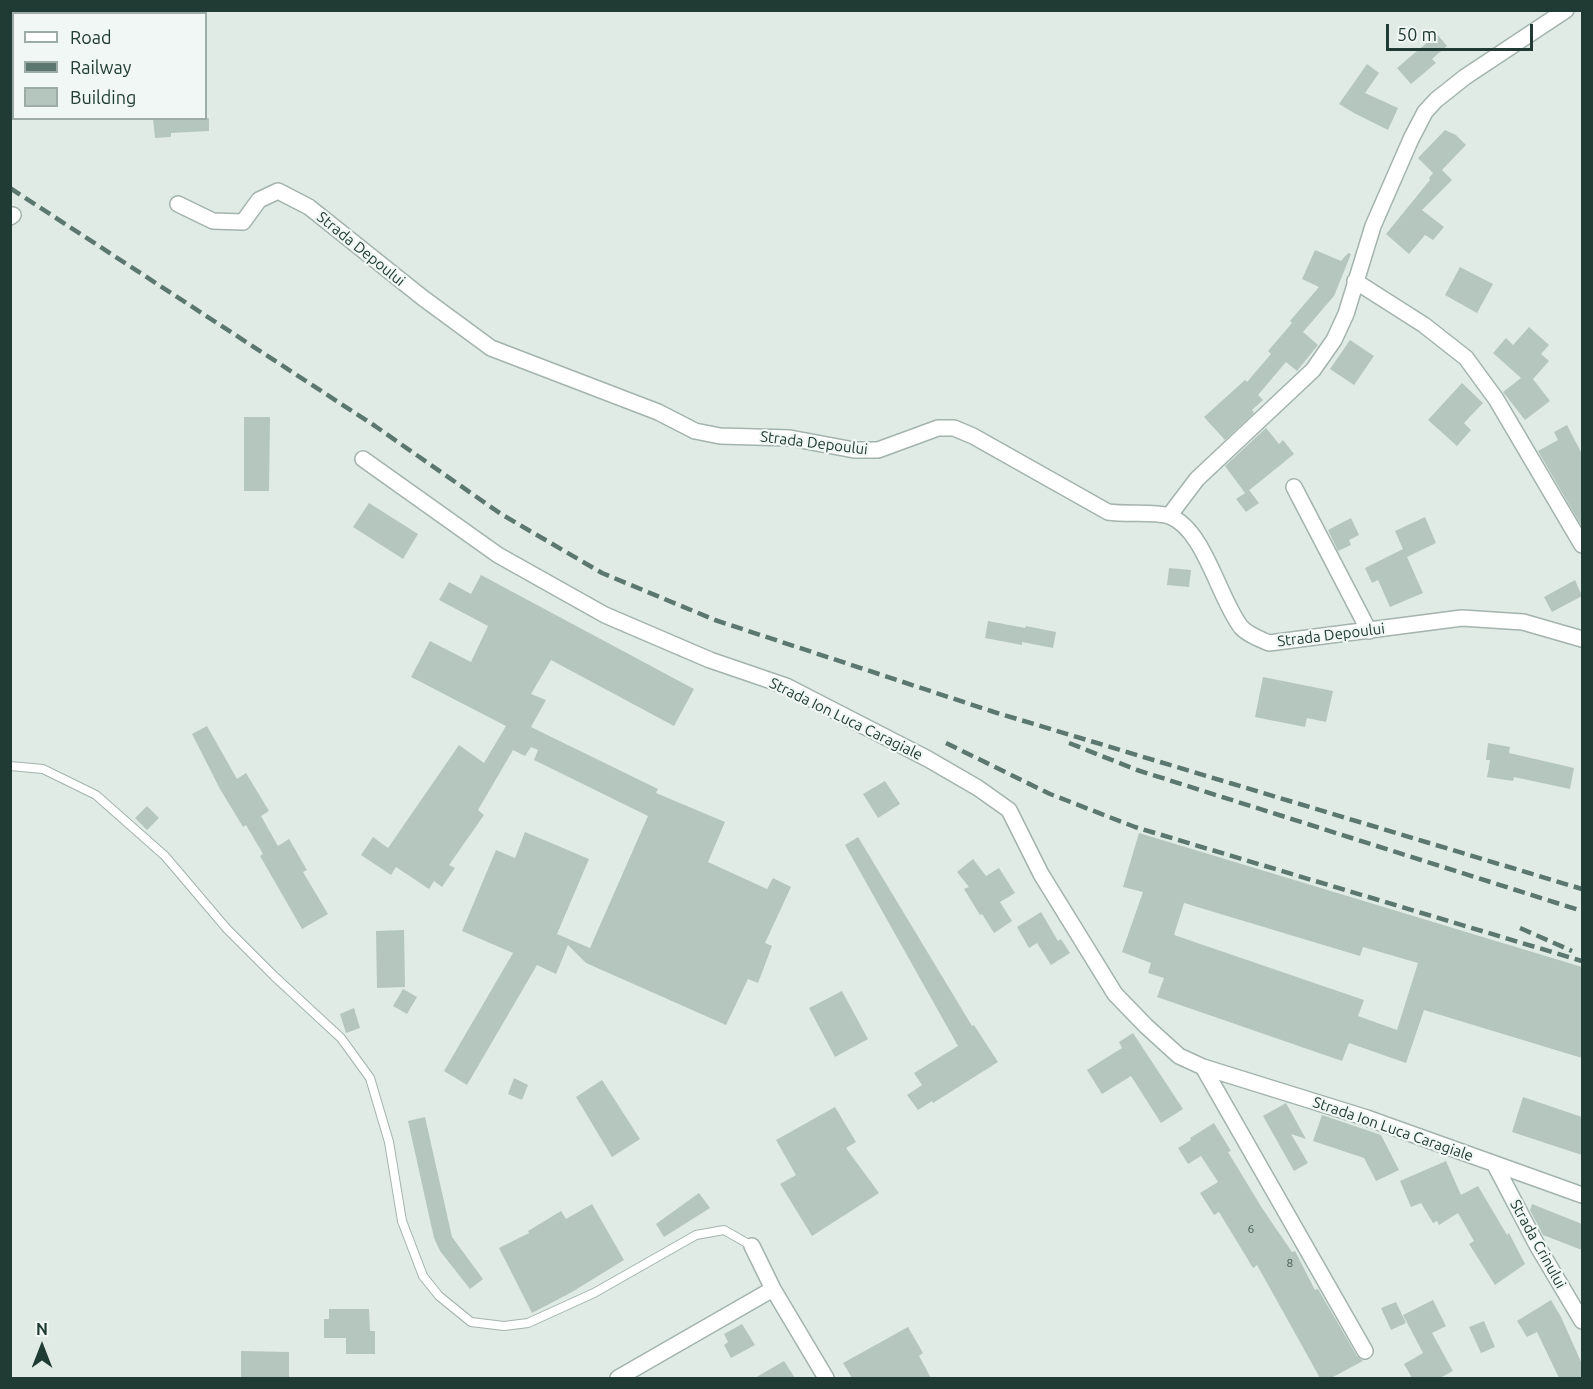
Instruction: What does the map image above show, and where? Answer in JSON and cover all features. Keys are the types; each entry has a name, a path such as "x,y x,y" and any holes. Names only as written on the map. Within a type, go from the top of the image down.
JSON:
{"street":[{"path":"1169,516 1197,479 1313,370 1334,340 1346,315 1373,226 1393,177 1425,112 1437,99 1465,77 1566,10"},
{"name":"Strada Depoului","path":"178,204 213,221 243,222 259,200 278,191 309,207 423,298 491,348 658,412 696,431 720,436 790,438 854,450 878,450 938,428 954,428 973,436 1108,512 1125,515 1169,516 1182,524 1202,550 1242,628 1269,643 1284,643 1461,618 1523,622 1582,639"},
{"path":"1356,281 1424,325 1466,358 1497,399 1582,545"},
{"name":"Strada Ion Luca Caragiale","path":"363,459 498,555 605,615 710,660 786,686 928,759 978,788 1009,810 1041,874 1115,994 1179,1056 1203,1067 1366,1118 1582,1195"},
{"path":"1294,487 1369,631"},
{"path":"1203,1067 1365,1352"},
{"name":"Strada Crinului","path":"1495,1165 1582,1322"},
{"path":"752,1246 772,1289 826,1378"},
{"path":"618,1378 772,1289"}],"lane":[{"path":"10,765 44,769 96,795 165,856 227,929 341,1038 370,1078 389,1142 402,1221 423,1276 438,1296 471,1322 504,1326 528,1323 594,1293 696,1235 724,1230 752,1246"}],"building":[{"path":"1437,34 1447,46 1432,59 1436,63 1411,84 1397,68"},
{"path":"1367,64 1379,73 1365,93 1398,108 1388,130 1339,104"},
{"path":"209,118 209,131 171,133 171,137 155,138 153,120 207,120"},
{"path":"1445,130 1456,135 1466,145 1442,170 1452,180 1422,210 1444,227 1433,240 1425,235 1409,254 1386,234 1430,180 1433,173 1418,158"},
{"path":"1315,250 1341,261 1348,253 1351,254 1334,296 1303,332 1318,345 1297,371 1286,362 1258,395 1263,400 1252,410 1254,413 1225,440 1204,417 1245,380 1247,382 1271,354 1268,351 1292,323 1290,321 1319,287 1302,279"},
{"path":"1460,267 1493,284 1477,313 1445,295"},
{"path":"1529,327 1549,345 1541,354 1549,361 1533,379 1550,401 1525,420 1503,392 1521,378 1493,353 1506,338 1513,345"},
{"path":"1350,340 1374,356 1354,385 1330,369"},
{"path":"1462,383 1483,403 1464,423 1471,430 1457,446 1428,420"},
{"path":"244,417 270,417 269,491 244,491"},
{"path":"1567,425 1582,454 1582,527 1538,451 1558,440 1554,432"},
{"path":"1266,428 1279,444 1283,440 1294,454 1249,490 1259,503 1246,512 1236,499 1245,493 1225,466"},
{"path":"369,503 418,534 403,559 353,527"},
{"path":"1425,517 1436,543 1407,557 1423,593 1390,607 1378,580 1372,583 1365,568 1403,549 1395,531"},
{"path":"1351,518 1359,535 1349,540 1351,545 1338,551 1328,530"},
{"path":"1169,568 1191,570 1189,587 1167,585"},
{"path":"481,575 694,689 674,726 551,660 531,694 546,700 531,727 658,789 656,793 725,822 708,862 767,889 773,878 791,887 765,943 772,946 758,983 748,979 726,1025 586,963 568,945 556,974 537,965 467,1085 444,1071 513,953 462,931 496,850 515,858 525,832 589,859 557,934 590,948 648,816 534,760 538,750 531,747 525,756 513,750 478,810 484,815 449,865 455,868 442,887 434,881 429,889 396,867 391,875 361,855 373,837 388,848 459,745 484,763 506,726 411,677 430,641 471,662 488,626 439,600 449,582 471,594"},
{"path":"1575,580 1582,596 1552,612 1544,597"},
{"path":"988,621 1056,632 1053,648 985,638"},
{"path":"1263,677 1333,691 1326,722 1307,718 1305,727 1255,717"},
{"path":"207,726 237,779 246,773 269,811 261,816 278,846 289,839 307,870 303,872 328,914 302,929 260,856 263,854 246,825 243,827 220,789 192,734"},
{"path":"1488,743 1510,747 1509,753 1574,768 1570,789 1514,777 1513,781 1487,777 1490,760 1486,760"},
{"path":"885,781 900,804 878,818 863,794"},
{"path":"147,806 159,818 147,830 135,818"},
{"path":"1139,833 1582,967 1582,1058 1424,1010 1406,1063 1349,1043 1342,1061 1157,997 1164,978 1148,973 1151,963 1122,952 1143,892 1123,887","holes":["1184,903 1360,956 1363,947 1418,963 1397,1030 1358,1016 1364,1000 1174,935"]},
{"path":"858,837 972,1026 974,1025 998,1062 918,1110 907,1095 922,1085 914,1073 958,1046 845,845"},
{"path":"973,859 986,876 999,868 1015,893 1000,902 1012,921 994,933 964,889 969,887 957,872"},
{"path":"1041,912 1058,941 1061,939 1070,953 1051,965 1037,943 1029,948 1017,927"},
{"path":"404,930 405,987 377,988 376,931"},
{"path":"403,989 417,997 407,1014 393,1006"},
{"path":"842,991 868,1039 835,1057 809,1008"},
{"path":"354,1008 360,1028 346,1033 340,1014"},
{"path":"1133,1033 1183,1109 1161,1123 1131,1076 1102,1094 1087,1070 1122,1048 1119,1042"},
{"path":"514,1078 528,1085 522,1100 508,1094"},
{"path":"602,1080 640,1139 612,1157 576,1097"},
{"path":"1523,1097 1582,1117 1582,1155 1512,1132"},
{"path":"1286,1103 1306,1139 1291,1134 1308,1163 1294,1171 1263,1116"},
{"path":"835,1107 856,1142 846,1148 879,1193 812,1236 780,1184 796,1175 776,1140"},
{"path":"1322,1115 1381,1135 1399,1170 1376,1181 1364,1158 1313,1141"},
{"path":"425,1117 452,1237 483,1279 470,1289 440,1251 434,1238 408,1121"},
{"path":"1214,1123 1231,1151 1228,1152 1262,1208 1292,1252 1295,1251 1315,1290 1318,1289 1357,1356 1363,1361 1331,1378 1320,1378 1257,1265 1253,1268 1219,1212 1214,1215 1200,1193 1218,1182 1201,1156 1188,1164 1178,1148"},
{"path":"1446,1161 1461,1195 1478,1186 1507,1235 1509,1233 1525,1264 1495,1285 1469,1244 1474,1241 1458,1213 1439,1225 1437,1221 1433,1223 1421,1203 1411,1207 1400,1181"},
{"path":"699,1193 710,1208 664,1237 656,1224"},
{"path":"592,1204 624,1260 532,1313 499,1248 529,1233 528,1231 561,1211 566,1219"},
{"path":"1532,1204 1582,1224 1582,1250 1543,1235 1530,1210"},
{"path":"1433,1300 1446,1326 1432,1333 1453,1371 1440,1378 1412,1378 1404,1364 1423,1353 1403,1315"},
{"path":"1551,1300 1582,1364 1582,1378 1559,1378 1537,1332 1527,1337 1517,1321"},
{"path":"1396,1302 1406,1323 1391,1330 1381,1308"},
{"path":"329,1309 369,1309 370,1331 375,1331 375,1354 346,1354 346,1338 324,1338 324,1319 329,1319"},
{"path":"1484,1321 1495,1347 1481,1353 1469,1327"},
{"path":"742,1324 755,1345 731,1358 724,1345 728,1342 724,1334"},
{"path":"908,1327 923,1353 919,1356 931,1378 852,1378 843,1363"},
{"path":"241,1351 289,1352 289,1378 241,1378"},
{"path":"784,1361 795,1378 755,1378"}],"railway":[{"path":"10,188 375,426 501,514 602,573 715,620 994,712 1582,889"},
{"path":"946,743 1050,794 1135,827 1582,961"},
{"path":"1069,743 1137,770 1582,911"},
{"path":"1520,928 1572,951"}]}
